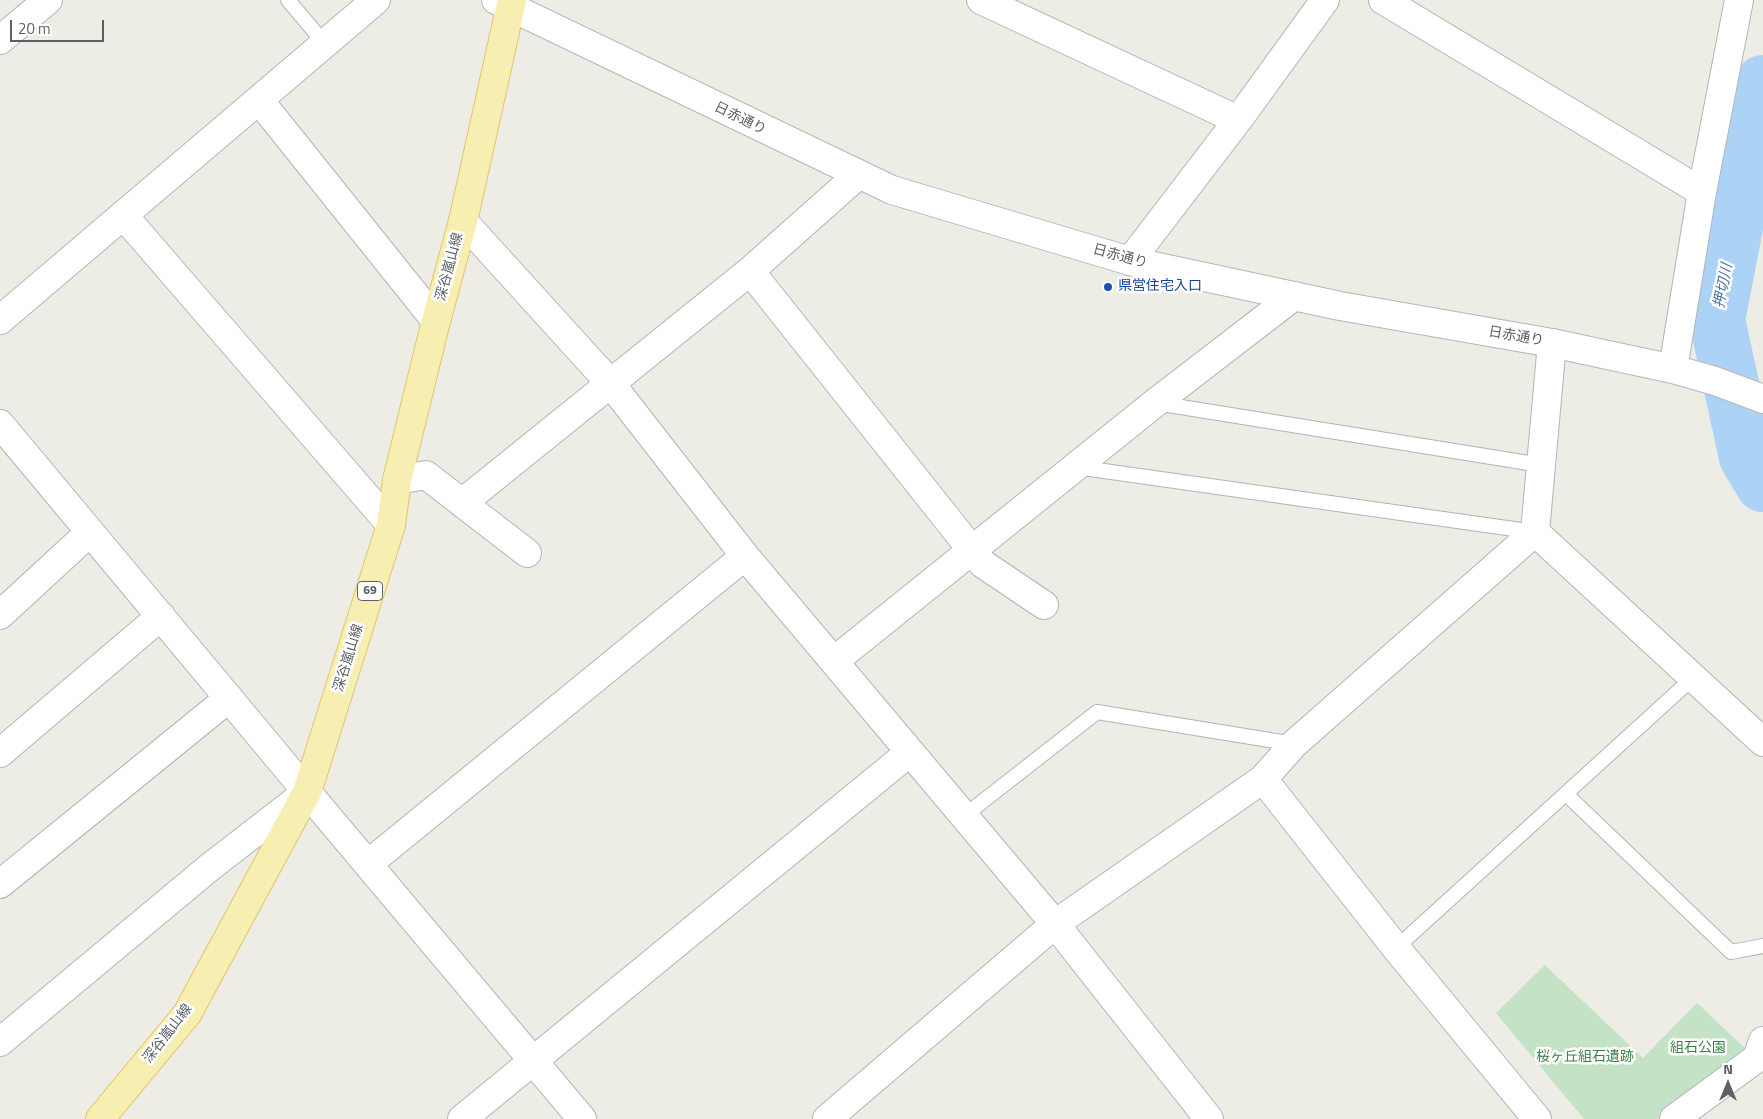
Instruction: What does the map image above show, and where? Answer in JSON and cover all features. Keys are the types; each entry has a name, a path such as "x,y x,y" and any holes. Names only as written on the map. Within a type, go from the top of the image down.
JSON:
{"main road":[{"name":"深谷嵐山線","path":"100,1119 187,1014 307,792 391,525 397,480 462,221 506,3"}],"street":[{"path":"0,40 48,0"},
{"path":"0,320 376,0"},
{"path":"981,0 1238,120"},
{"path":"1130,261 1238,120 1325,0"},
{"path":"1383,0 1702,192"},
{"path":"1673,369 1702,192 1739,0"},
{"name":"日赤通り","path":"506,3 892,190 1130,261 1340,306 1552,343 1673,369 1715,381 1758,398"},
{"path":"258,100 436,321"},
{"path":"462,503 750,271 858,175"},
{"path":"123,215 391,525"},
{"path":"462,221 611,384 745,556 1055,924 1209,1119"},
{"path":"750,271 983,564 1044,605"},
{"path":"834,661 1155,402 1294,296"},
{"path":"827,1119 1055,924 1262,779 1294,744 1536,532 1540,465 1552,343"},
{"path":"0,424 582,1119"},
{"path":"397,480 426,475 527,554"},
{"path":"0,615 90,532"},
{"path":"1536,532 1763,742"},
{"path":"368,864 745,556"},
{"path":"0,753 160,616"},
{"path":"0,884 229,698"},
{"path":"462,1119 910,752"},
{"path":"1262,779 1396,948 1537,1119"},
{"path":"0,1042 210,867 307,792"},
{"path":"1674,1119 1761,1053"}],"lane":[{"path":"288,0 325,44"},
{"path":"1155,402 1540,465"},
{"path":"1075,467 1536,532"},
{"path":"1396,948 1694,678"},
{"path":"964,816 1097,712 1294,744"},
{"path":"1566,794 1732,952 1763,946"}],"green space":[{"path":"1545,965 1643,1058 1697,1003 1748,1051 1659,1119 1584,1119 1496,1013"}],"waterway":[{"name":"押切川","path":"1763,83 1717,320 1747,457 1763,484"}],"place":[{"name":"県営住宅入口","path":"1108,287"}],"park label":[{"name":"組石公園","path":"1698,1049"},
{"name":"桜ヶ丘組石遺跡","path":"1585,1058"}]}
